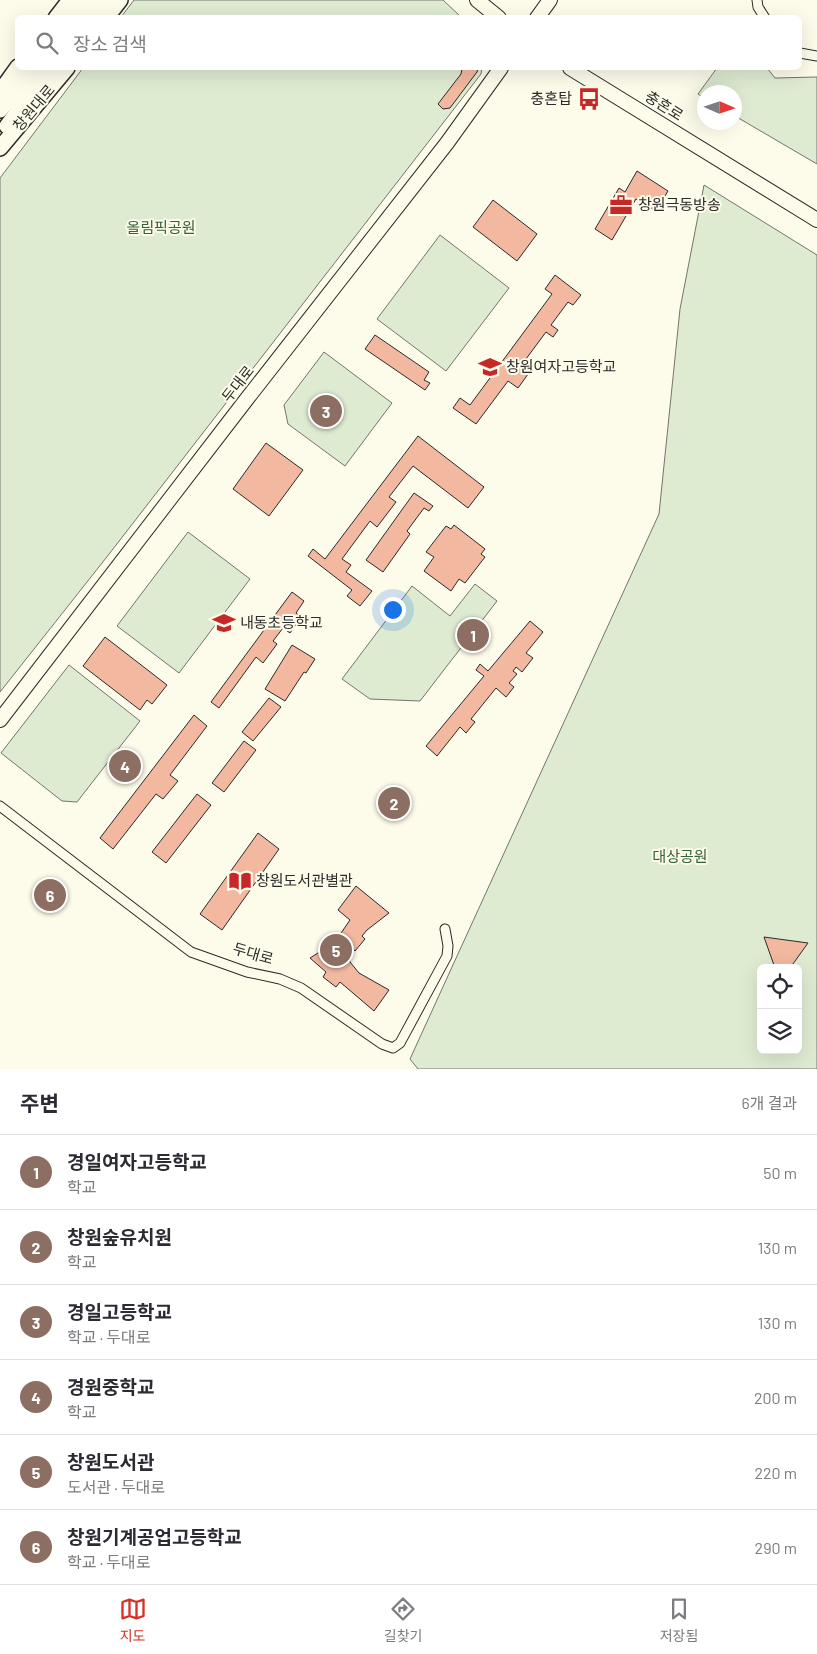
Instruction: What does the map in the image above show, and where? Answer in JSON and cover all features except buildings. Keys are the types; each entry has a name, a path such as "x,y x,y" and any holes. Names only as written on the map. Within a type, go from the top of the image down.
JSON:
{"main road":[{"path":"58,15 70,0"},
{"path":"75,15 86,0"},
{"path":"92,15 103,0"},
{"path":"108,15 120,0"},
{"path":"0,92 16,70"},
{"name":"창원대로","path":"0,110 32,70"},
{"name":"창원대로","path":"0,136 50,70"},
{"name":"창원대로","path":"0,148 65,70"}],"street":[{"path":"477,0 495,15"},
{"path":"539,15 550,0"},
{"path":"757,0 758,7 763,15"},
{"path":"802,53 817,56"},
{"name":"두대로","path":"0,720 246,400 447,143 500,70"},
{"name":"충혼로","path":"573,70 817,220"},
{"name":"두대로","path":"0,806 191,952 247,972 280,979 301,988 382,1044 393,1048 400,1043 447,956 448,946 445,928"}],"green space":[{"path":"134,0 443,0 459,15 123,15"},
{"name":"올림픽공원","path":"81,70 482,70 481,74 0,692 0,178"},
{"path":"716,70 769,70 775,78 817,77 817,164 742,120 742,85 705,85"},
{"name":"대상공원","path":"704,185 817,255 817,1069 418,1069 410,1059 659,514 680,309"},
{"path":"440,235 509,288 446,371 377,319"},
{"path":"324,352 392,403 345,466 288,424 284,405"},
{"path":"188,532 250,579 179,673 117,626"},
{"path":"475,584 497,601 420,701 370,699 342,679 412,586 450,616"},
{"path":"69,665 140,721 77,802 62,801 1,753"}],"place":[{"name":"충혼탑","path":"589,99"},
{"name":"창원극동방송","path":"621,205"},
{"name":"창원여자고등학교","path":"490,367"},
{"name":"경일고등학교","path":"326,411"},
{"name":"내동초등학교","path":"224,623"},
{"name":"경일여자고등학교","path":"473,635"},
{"name":"경원중학교","path":"125,766"},
{"name":"창원숲유치원","path":"394,803"},
{"name":"창원도서관별관","path":"240,881"},
{"name":"창원기계공업고등학교","path":"50,895"},
{"name":"창원도서관","path":"336,950"}]}
